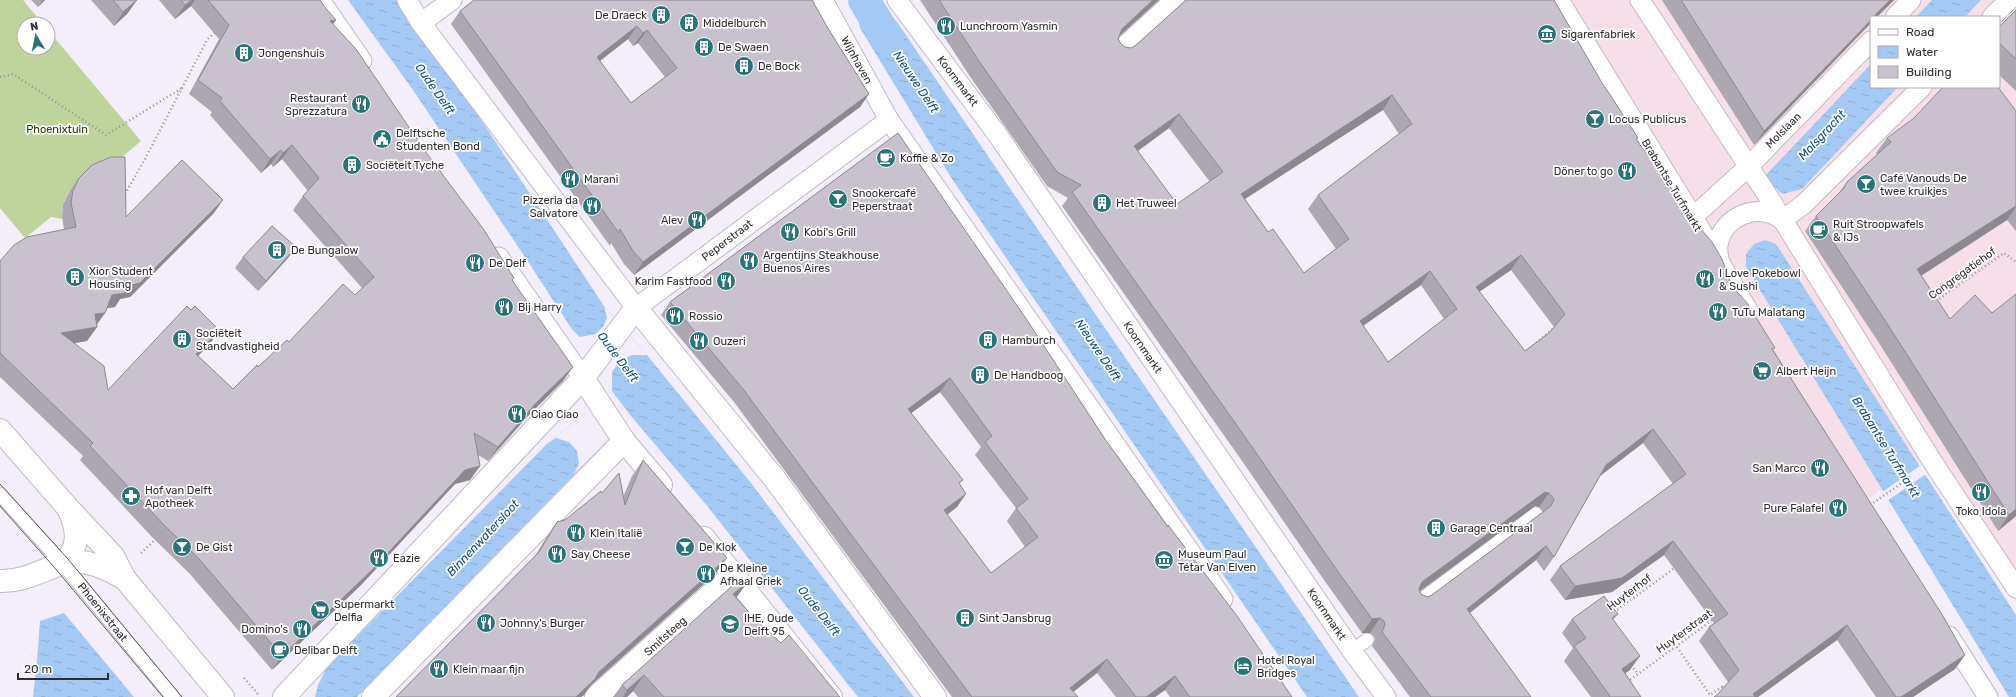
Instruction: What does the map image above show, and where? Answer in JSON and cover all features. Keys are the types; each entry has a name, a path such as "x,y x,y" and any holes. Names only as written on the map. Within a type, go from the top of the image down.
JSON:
{"street":[{"path":"320,0 373,77"},
{"path":"407,0 421,24 636,308 774,478 935,697"},
{"path":"421,24 452,0"},
{"name":"Wijnhaven","path":"823,0 890,120"},
{"name":"Koornmarkt","path":"897,0 997,134 1352,651 1386,697"},
{"path":"1119,51 1175,0"},
{"name":"Brabantse Turfmarkt","path":"1559,0 1758,327"},
{"path":"1640,0 1748,166 1932,461 2016,588"},
{"path":"1896,16 1911,0"},
{"path":"1993,16 2009,0"},
{"name":"Molslaan","path":"1693,218 1748,166 1870,42"},
{"path":"1782,220 1803,205 1921,88"},
{"path":"890,120 1232,612"},
{"name":"Peperstraat","path":"589,379 636,308 890,120"},
{"path":"1721,267 1718,253 1719,239 1727,226 1735,219 1749,212 1762,210 1776,214 1782,220"},
{"path":"489,244 589,379 621,436 674,501"},
{"path":"284,697 589,379"},
{"path":"0,430 68,508 113,556 125,578 223,697"},
{"path":"373,697 621,436"},
{"path":"63,564 75,549 76,533 74,520 68,508"},
{"path":"689,520 734,574 831,697"},
{"path":"0,581 12,582 36,575 63,564 97,564 125,578"},
{"name":"Smitsteeg","path":"596,697 734,574"},
{"path":"1942,624 1988,697"}],"lane":[{"name":"Phoenixstraat","path":"0,494 63,564 173,697"},
{"path":"1417,603 1536,514"},
{"path":"1352,651 1367,640"}],"path":[{"path":"122,198 145,159 207,40 218,29"},
{"path":"0,77 13,74 106,135 182,88"},
{"name":"Congregatiehof","path":"1930,306 2004,253 2016,262"},
{"path":"1519,356 1556,326"},
{"path":"1868,506 1915,473"},
{"path":"125,578 136,558 157,539"},
{"name":"Huyterhof","path":"1608,617 1678,566"},
{"name":"Huyterstraat","path":"1625,683 1715,619"},
{"path":"1677,647 1710,695 1722,687 1725,692"},
{"path":"1629,662 1638,674"}],"shaded area":[{"path":"1364,0 2016,0 2016,602 1924,459 1798,549"}],"green space":[{"name":"Phoenixtuin","path":"0,0 23,0 36,16 16,16 16,56 56,56 56,40 141,141 116,162 69,191 63,205 62,219 51,217 25,238 0,208"}],"water":[{"path":"348,0 397,0 433,47 604,306 647,355 747,478 914,697 858,697 708,507 631,416 357,697 315,697 318,685 327,667 547,444 612,391 527,260 413,90"},
{"path":"868,0 876,0 897,22 1098,318 1359,697 1307,697 952,179 860,28 856,8"},
{"path":"1932,0 1981,0 1966,16 1917,16"},
{"name":"Molsgracht","path":"1870,65 1870,88 1897,88 1802,189 1782,194 1764,177"},
{"path":"1765,240 1776,244 2016,615 2016,697 2009,697 1746,267 1746,254 1754,244"},
{"path":"64,613 134,697 17,697 0,621 37,661 40,621"}],"pier":[{"path":"604,306 647,355 632,355 620,361 612,372 612,391 570,328 580,337 595,334 603,327 607,318"},
{"path":"612,391 631,416 574,474 579,463 577,451 572,445 569,442 556,438 547,444"},
{"path":"1920,466 1926,474 1887,501 1882,492"},
{"path":"0,620 37,661 33,697 17,697 0,678"}],"building":[{"path":"113,0 137,0 123,12"},
{"path":"181,0 192,0 185,5"},
{"path":"208,0 320,0 336,20 330,21 356,49 425,151 484,230 514,278 512,280 573,367 536,403 498,447 474,433 480,466 465,470 371,571 282,656 200,560 163,524 90,446 93,443 0,353 0,261 14,245 27,237 76,227 71,203 73,191 79,178 92,165 111,157 125,157 126,217 182,160 223,200 140,283 127,286 124,289 125,293 112,295 105,313 95,314 97,327 61,333 104,366 108,390 187,306 191,310 195,306 219,330 196,354 233,389 257,365 258,367 287,340 289,342 343,284 355,295 374,277 303,196 319,178 292,145 283,153 281,150 270,159 220,101 222,98 198,80 229,25"},
{"path":"474,0 812,0 869,94 643,262 633,251 620,229 619,233 460,11","holes":["637,26 643,33 647,30 677,68 631,103 597,57"]},
{"path":"939,0 1153,0 1122,29 1118,39 1125,47 1131,48 1186,0 1554,0 1605,88 1638,138 1636,139 1700,228 1712,242 1722,259 1732,286 1747,303 1775,348 1772,349 1943,616 1965,655 1901,697 1896,697 1847,625 1753,694 1755,697 1714,697 1739,670 1709,627 1728,614 1673,541 1622,578 1575,586 1560,566 1686,474 1653,429 1606,465 1554,557 1546,546 1467,609 1531,697 1431,697 1382,632 1385,625 1384,621 1380,618 1372,619 1072,192 1081,185 1057,172 981,64","holes":["1392,95 1412,124 1318,195 1349,239 1304,273 1273,229 1268,232 1241,194","1179,114 1223,172 1177,204 1134,146","1521,255 1565,314 1549,333 1525,351 1476,287","1430,271 1457,309 1388,362 1360,321","1545,492 1549,493 1554,499 1551,506 1432,595 1427,597 1421,594 1419,589 1422,582"]},
{"path":"1681,0 1890,0 1874,16 1870,16 1870,21 1764,131"},
{"path":"2016,10 2016,59 2000,44 2000,26"},
{"path":"1942,88 1999,88 2016,111 2016,206 1917,269 1950,319 1975,295 1992,313 2016,294 2016,509 2009,515 1890,328 1816,216 1844,188 1847,182 1891,142 1887,138 1914,118"},
{"path":"898,133 1027,320 1105,439 1168,527 1168,525 1237,616 1292,697 1190,697 1175,676 1146,697 1136,697 1107,659 1070,688 1078,697 972,697 743,389 670,302","holes":["950,378 992,436 985,442 1028,499 1016,508 1038,537 991,573 944,510 966,494 959,483 963,480 908,409"]},
{"path":"272,226 296,247 266,281 243,257"},
{"path":"643,460 727,558 599,672 595,679 576,697 396,697 539,552 557,522 565,520 601,491 602,493 619,473 625,505"},
{"path":"742,577 747,583 733,594 753,617 781,643 789,635 840,697 664,697 644,675 627,690 622,685"},
{"path":"1604,596 1618,614 1612,618 1640,656 1622,669 1641,697 1609,697 1610,696 1574,646 1586,638 1572,619"}],"waterway":[{"name":"Nieuwe Delft","path":"864,0 888,40"}],"tram line":[{"path":"0,484 68,559 182,697"},
{"path":"0,506 54,567 163,697"}],"place":[{"name":"De Draeck","path":"661,15"},
{"name":"Middelburch","path":"689,23"},
{"name":"Lunchroom Yasmin","path":"946,26"},
{"name":"Sigarenfabriek","path":"1547,34"},
{"name":"De Swaen","path":"704,47"},
{"name":"Jongenshuis","path":"244,53"},
{"name":"De Bock","path":"744,66"},
{"name":"Restaurant Sprezzatura","path":"361,104"},
{"name":"Locus Publicus","path":"1595,119"},
{"name":"Delftsche Studenten Bond","path":"382,139"},
{"name":"Koffie & Zo","path":"886,158"},
{"name":"Sociëteit Tyche","path":"352,165"},
{"name":"Döner to go","path":"1627,171"},
{"name":"Marani","path":"570,179"},
{"name":"Café Vanouds De twee kruikjes","path":"1866,184"},
{"name":"Snookercafé Peperstraat","path":"838,199"},
{"name":"Het Truweel","path":"1102,203"},
{"name":"Pizzeria da Salvatore","path":"592,206"},
{"name":"Alev","path":"697,220"},
{"name":"Ruit Stroopwafels & IJs","path":"1819,230"},
{"name":"Kobi's Grill","path":"790,232"},
{"name":"De Bungalow","path":"277,250"},
{"name":"Argentijns Steakhouse Buenos Aires","path":"749,261"},
{"name":"De Delf","path":"475,263"},
{"name":"Xior Student Housing","path":"75,277"},
{"name":"I Love Pokebowl & Sushi","path":"1705,279"},
{"name":"Karim Fastfood","path":"726,281"},
{"name":"Bij Harry","path":"504,307"},
{"name":"TuTu Malatang","path":"1718,312"},
{"name":"Rossio","path":"675,316"},
{"name":"Sociëteit Standvastigheid","path":"182,339"},
{"name":"Hamburch","path":"988,340"},
{"name":"Ouzeri","path":"699,341"},
{"name":"Albert Heijn","path":"1762,371"},
{"name":"De Handboog","path":"980,375"},
{"name":"Ciao Ciao","path":"517,414"},
{"name":"San Marco","path":"1820,468"},
{"name":"Toko Idola","path":"1981,492"},
{"name":"Hof van Delft Apotheek","path":"131,496"},
{"name":"Pure Falafel","path":"1838,508"},
{"name":"Garage Centraal","path":"1436,528"},
{"name":"Klein Italië","path":"576,533"},
{"name":"De Gist","path":"182,547"},
{"name":"De Klok","path":"685,547"},
{"name":"Say Cheese","path":"557,554"},
{"name":"Eazie","path":"379,558"},
{"name":"Museum Paul Tétar Van Elven","path":"1164,560"},
{"name":"De Kleine Afhaal Griek","path":"706,574"},
{"name":"Supermarkt Delfia","path":"320,610"},
{"name":"Sint Jansbrug","path":"965,618"},
{"name":"Johnny's Burger","path":"486,623"},
{"name":"IHE, Oude Delft 95","path":"730,624"},
{"name":"Domino's","path":"302,629"},
{"name":"Delibar Delft","path":"280,650"},
{"name":"Hotel Royal Bridges","path":"1243,666"},
{"name":"Klein maar fijn","path":"439,669"}],"water label":[{"name":"Oude Delft","path":"435,89"},
{"name":"Oude Delft","path":"618,357"},
{"name":"Binnenwatersloot","path":"483,538"},
{"name":"Oude Delft","path":"819,611"}]}
